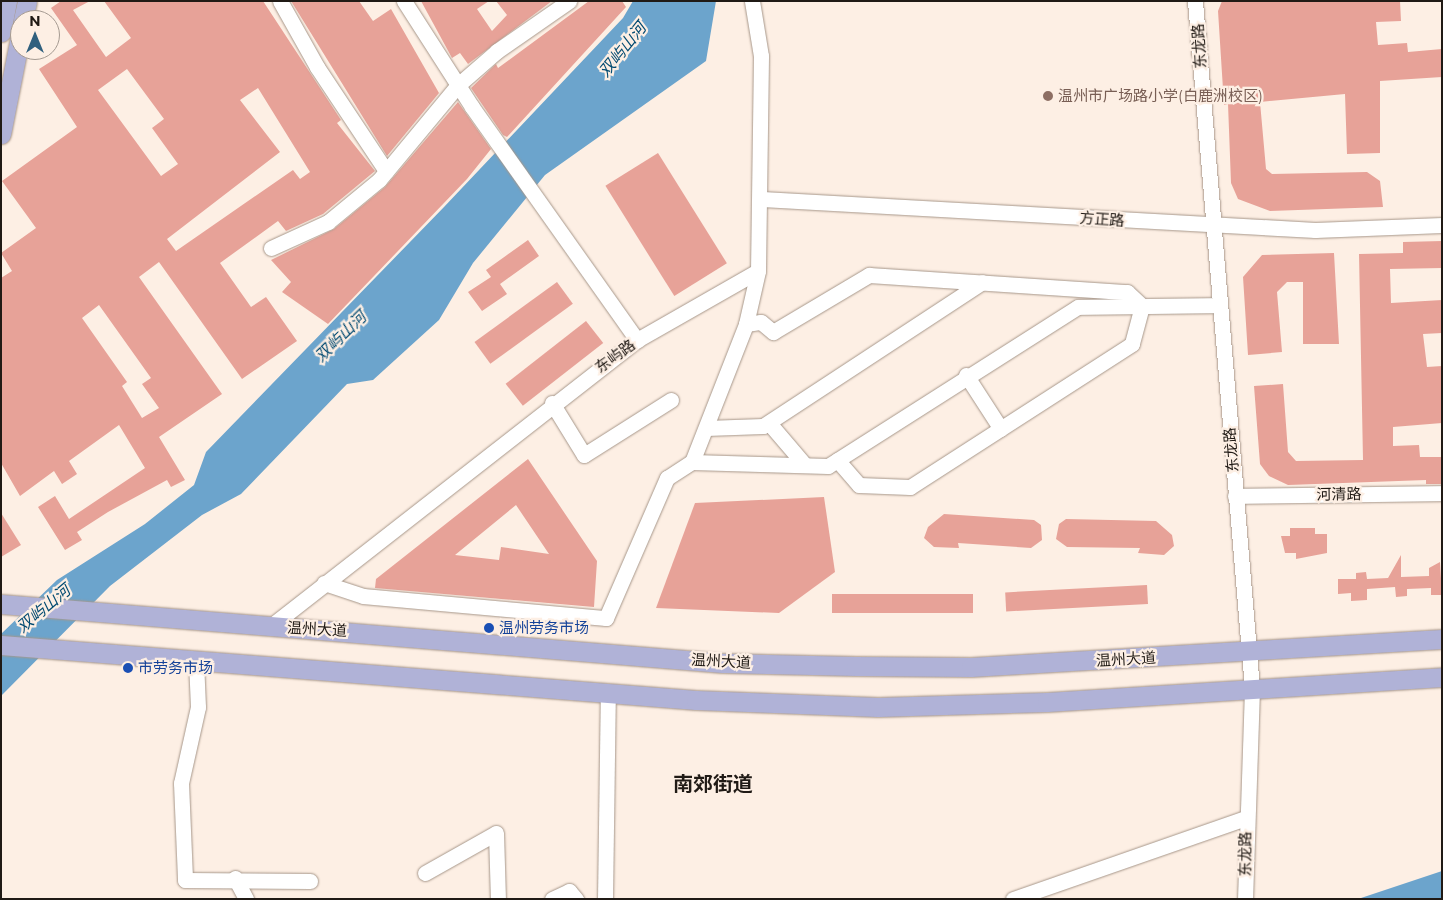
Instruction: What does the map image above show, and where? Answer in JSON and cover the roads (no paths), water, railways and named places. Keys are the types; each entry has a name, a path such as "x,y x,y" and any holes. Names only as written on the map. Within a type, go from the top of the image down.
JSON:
{"main road":[{"path":"1,32 8,1"},
{"path":"1,134 15,60"},
{"name":"温州大道","path":"1,604 102,614 723,663 837,666 971,667 1249,653 1442,639"},
{"path":"1,645 608,694 896,707 1442,678"}],"street":[{"path":"280,1 316,67 386,171"},
{"path":"404,1 498,144 637,340"},
{"path":"271,248 328,222 386,171 458,85 497,51 569,1"},
{"path":"692,462 746,324 758,270 762,198 761,56 752,1"},
{"name":"东龙路","path":"1195,1 1212,226 1252,688 1245,818 1245,899"},
{"name":"方正路","path":"762,198 1212,226 1315,230 1442,224"},
{"name":"东屿路","path":"271,626 552,403 637,340 758,270"},
{"path":"746,324 761,322 773,332 869,274 1127,292 1142,306"},
{"path":"706,428 768,423 982,282"},
{"path":"324,583 363,596 606,618 667,478 692,462 828,466 966,375 1078,307 1219,305"},
{"path":"837,460 860,485 910,487 1132,344 1142,306"},
{"path":"966,375 1001,429"},
{"path":"552,403 584,455 670,400"},
{"path":"768,423 805,465"},
{"name":"河清路","path":"1235,496 1442,493"},
{"path":"196,661 198,706 180,782 185,880 235,878 310,881"},
{"path":"605,899 608,694"},
{"path":"1013,899 1245,818"},
{"path":"425,873 496,833 498,899"},
{"path":"235,878 246,899"},
{"path":"552,899 569,891 576,899"}],"water":[{"name":"双屿山河","path":"633,1 716,1 706,61 545,175 473,263 439,320 373,380 347,384 241,494 202,515 110,586 1,696 1,634 57,580 145,524 194,485 206,452 444,207 623,18"},
{"path":"1442,871 1442,899 1358,899"}],"place":[{"name":"温州市广场路小学(白鹿洲校区)","path":"1048,96"},
{"name":"温州劳务市场","path":"489,628"},
{"name":"市劳务市场","path":"128,668"}],"district":[{"name":"南郊街道","path":"713,784"}]}
